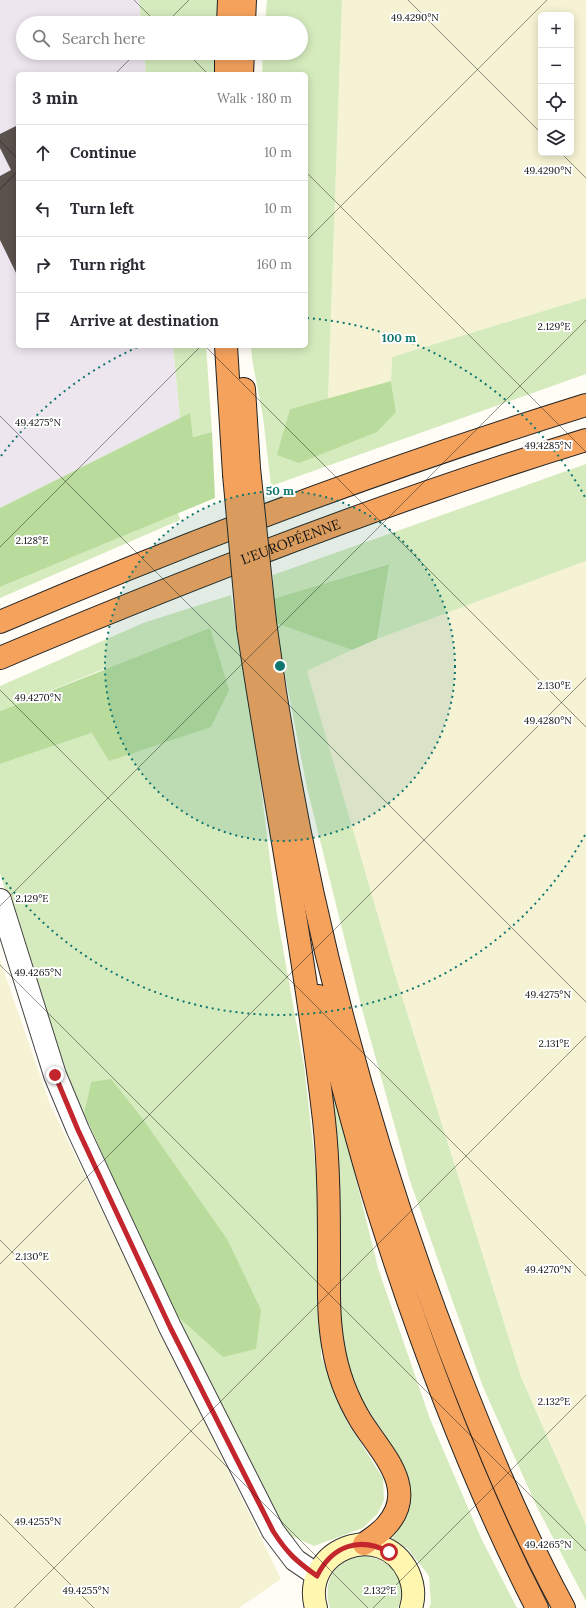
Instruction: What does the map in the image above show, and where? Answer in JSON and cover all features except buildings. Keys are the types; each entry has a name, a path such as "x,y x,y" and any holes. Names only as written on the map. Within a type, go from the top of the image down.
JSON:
{"highway":[{"path":"228,16 229,0"},
{"path":"245,16 246,0"},
{"path":"226,60 226,72"},
{"path":"242,72 243,60"},
{"path":"226,348 242,471 257,625 262,724 284,847 324,1123 329,1193 329,1316 333,1348 340,1376 352,1405 391,1465 399,1484 399,1501 392,1518 381,1532 364,1544"},
{"path":"241,348 242,471"},
{"path":"0,622 148,560 285,508 457,446 586,405"},
{"name":"L'EUROPÉENNE","path":"0,658 94,618 295,540 467,479 586,440"},
{"path":"257,625 275,699 293,804 320,926 352,1050 381,1152 408,1238 429,1297 494,1460 533,1548 564,1608"},
{"path":"284,847 308,953 346,1100 400,1277 428,1355 469,1460 508,1549 537,1608"},
{"path":"494,1460 534,1525 578,1608"}],"street":[{"path":"0,900 62,1093 158,1302 273,1531 295,1560 317,1576"},
{"path":"316,1608 314,1592 317,1576 326,1561 339,1550 364,1544 381,1548 389,1552 402,1563 411,1579 413,1587 411,1608"}],"shaded area":[{"path":"0,0 139,0 140,16 16,16 16,60 145,60 146,72 16,72 16,348 173,348 180,418 0,508"},
{"path":"342,0 586,0 586,298 392,357 391,381 328,399"},
{"path":"586,561 586,1525 521,1377 394,971 307,671 377,639"},
{"path":"0,960 50,1104 281,1579 239,1608 0,1608"}],"green space":[{"path":"139,0 222,0 221,16 140,16"},
{"path":"267,0 342,0 328,399 290,409 396,412 391,381 392,357 586,298 586,374 271,486 263,417 251,348 308,348 308,72 262,72 263,60 308,60 308,16 266,16"},
{"path":"145,60 220,60 219,72 146,72"},
{"path":"173,348 206,348 212,432 193,437 190,414 180,418"},
{"path":"391,381 396,412 377,432 299,463 277,455 290,409"},
{"path":"190,413 193,437 212,432 215,498 0,587 0,508"},
{"path":"586,464 586,561 377,639 388,564 272,599 273,575"},
{"path":"178,513 180,520 0,598 0,587"},
{"path":"389,564 377,639 352,650 275,623 272,599"},
{"path":"231,595 254,733 277,915 304,1066 317,1179 321,1284 321,1356 346,1420 383,1478 384,1500 378,1513 363,1528 314,1546 291,1536 277,1519 209,1378 173,1312 91,1082 84,1113 58,1060 0,873 0,764 92,733 106,668 0,711 0,686 143,623"},
{"path":"275,623 352,650 307,671 394,971 521,1377 586,1525 586,1601 537,1507 483,1387 410,1181 362,1009 307,788"},
{"path":"210,628 229,690 211,727 109,761 92,733 0,764 0,711"},
{"path":"111,1079 142,1118 227,1239 261,1310 256,1349 223,1357 173,1312 84,1113 91,1082"},
{"path":"334,1090 378,1268 430,1419 481,1538 517,1608 429,1608 431,1603 429,1576 408,1549 392,1539 405,1516 401,1461 361,1398 345,1356 340,1318 330,1091"},
{"path":"364,1556 383,1562 396,1573 401,1589 401,1598 398,1608 330,1608 328,1589 329,1580 333,1573 346,1562 354,1558"}],"route":[{"path":"55,1075 78,1130 170,1327 273,1531 280,1542 295,1560 317,1576 326,1561 332,1555 347,1547 364,1544 373,1545 389,1552"}]}
